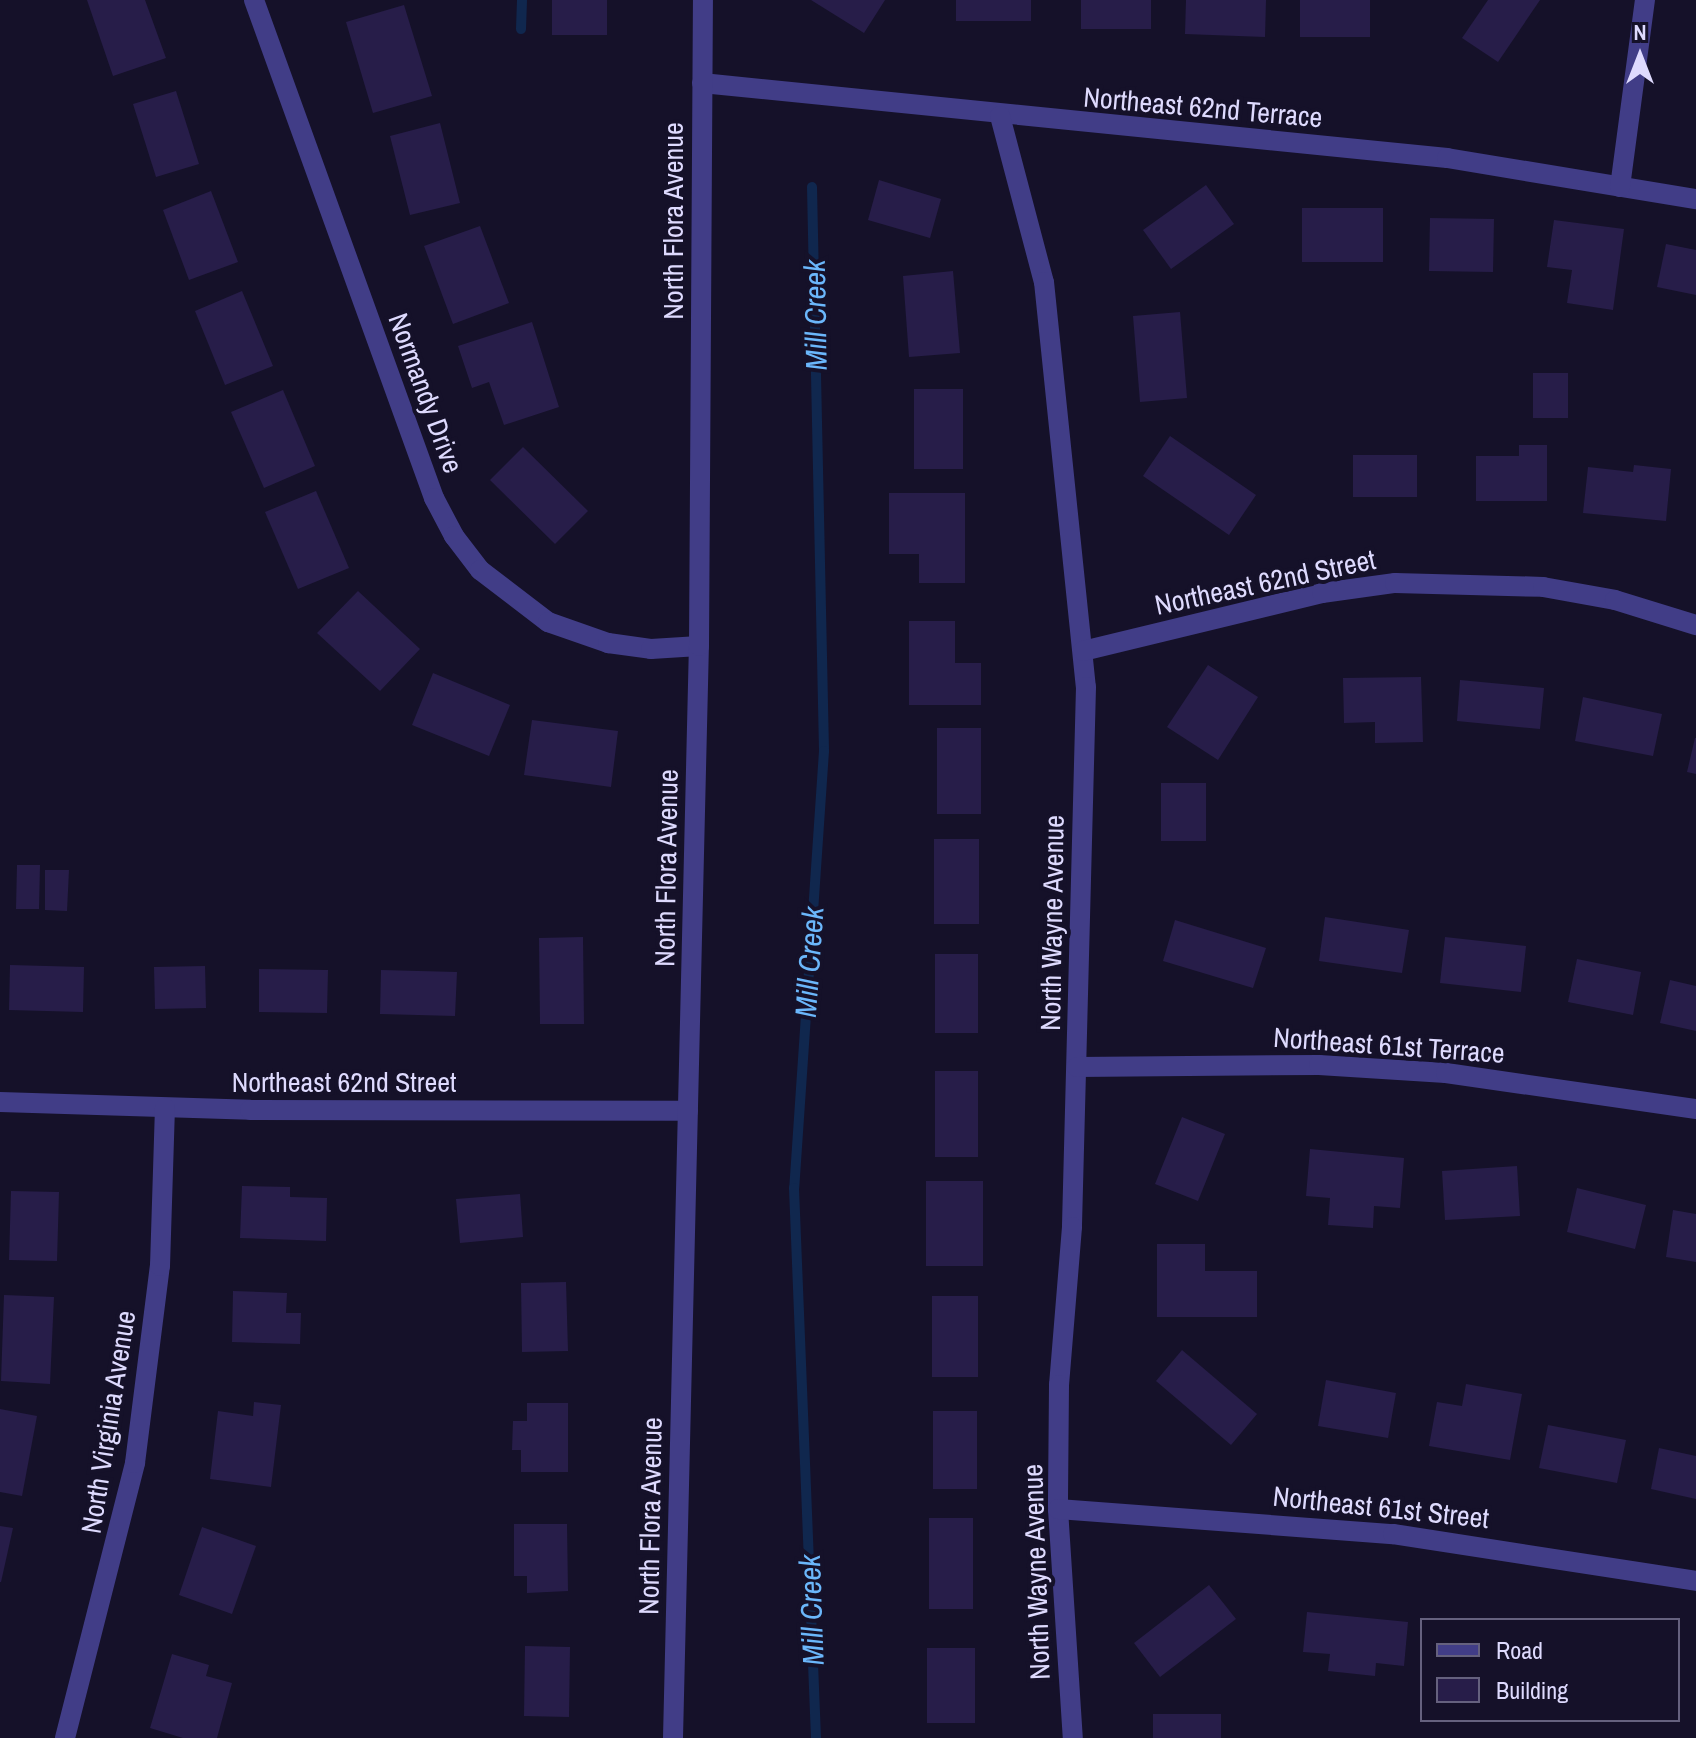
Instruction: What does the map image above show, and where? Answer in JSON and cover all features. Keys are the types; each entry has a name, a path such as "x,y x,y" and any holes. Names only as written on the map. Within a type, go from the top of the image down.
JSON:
{"street":[{"name":"Normandy Drive","path":"254,0 434,498 454,536 480,570 548,622 608,643 651,649 699,646"},
{"name":"North Flora Avenue","path":"673,1738 699,646 703,0"},
{"path":"1620,187 1645,0"},
{"name":"Northeast 62nd Terrace","path":"702,83 1000,116 1447,158 1696,199"},
{"name":"North Wayne Avenue","path":"1000,116 1044,282 1083,651 1077,1067 1058,1509 1073,1738"},
{"name":"Northeast 62nd Street","path":"1083,651 1322,593 1395,583 1543,587 1615,600 1696,625"},
{"name":"Northeast 61st Terrace","path":"1077,1067 1288,1064 1446,1073 1696,1109"},
{"name":"Northeast 62nd Street","path":"0,1102 165,1108 688,1111"},
{"name":"North Virginia Avenue","path":"65,1738 114,1560 135,1463 160,1266 165,1108"},
{"name":"Northeast 61st Street","path":"1058,1509 1393,1534 1696,1581"}],"building":[{"path":"87,0 145,0 166,58 113,76"},
{"path":"552,0 607,0 607,35 552,35"},
{"path":"811,0 885,0 864,33"},
{"path":"956,0 1031,0 1031,21 956,21"},
{"path":"1081,0 1151,0 1151,29 1081,29"},
{"path":"1186,0 1266,0 1265,37 1185,34"},
{"path":"1300,0 1370,0 1370,37 1300,37"},
{"path":"1488,0 1540,0 1498,62 1462,38"},
{"path":"404,5 432,96 373,113 346,22"},
{"path":"176,91 199,164 156,177 133,104"},
{"path":"440,123 460,203 410,215 390,136"},
{"path":"879,180 941,199 930,238 868,220"},
{"path":"1206,185 1234,224 1171,269 1143,230"},
{"path":"211,191 238,262 189,280 163,210"},
{"path":"1302,208 1383,208 1383,262 1302,262"},
{"path":"1430,218 1494,219 1493,272 1429,271"},
{"path":"1554,220 1624,229 1613,310 1567,303 1572,270 1547,267"},
{"path":"480,226 509,303 453,324 424,246"},
{"path":"1666,244 1696,250 1696,295 1657,287"},
{"path":"953,271 960,353 909,357 903,276"},
{"path":"242,291 273,366 225,385 195,311"},
{"path":"1180,312 1187,398 1140,402 1133,316"},
{"path":"532,322 559,407 504,425 489,382 472,388 458,346"},
{"path":"1533,373 1568,373 1568,418 1533,418"},
{"path":"914,389 963,389 963,469 914,469"},
{"path":"283,390 315,466 264,488 231,412"},
{"path":"1170,436 1256,495 1229,535 1143,476"},
{"path":"1519,445 1547,445 1547,501 1476,501 1476,456 1519,456"},
{"path":"523,447 588,511 555,544 490,480"},
{"path":"1353,455 1417,455 1417,497 1353,497"},
{"path":"1634,465 1671,469 1666,521 1583,513 1588,467 1633,472"},
{"path":"316,491 349,568 298,589 265,512"},
{"path":"889,493 965,493 965,583 919,583 919,554 889,554"},
{"path":"358,591 420,649 380,691 317,633"},
{"path":"909,621 955,621 955,663 981,663 981,705 909,705"},
{"path":"1208,665 1258,697 1218,760 1167,727"},
{"path":"433,673 510,705 489,756 412,725"},
{"path":"1421,677 1423,742 1375,743 1375,722 1344,723 1343,678"},
{"path":"1460,680 1544,688 1540,729 1457,721"},
{"path":"1583,697 1662,714 1653,756 1575,741"},
{"path":"532,720 618,731 611,787 524,775"},
{"path":"937,728 981,728 981,814 937,814"},
{"path":"1696,738 1696,774 1687,772"},
{"path":"1161,783 1206,783 1206,841 1161,841"},
{"path":"934,839 979,839 979,924 934,924"},
{"path":"17,865 40,865 39,909 16,909"},
{"path":"45,870 69,870 67,911 45,910"},
{"path":"1325,917 1409,930 1402,973 1319,961"},
{"path":"1175,920 1266,948 1253,988 1163,961"},
{"path":"583,937 584,1024 540,1024 539,938"},
{"path":"1445,937 1526,946 1521,992 1440,983"},
{"path":"935,954 978,954 978,1033 935,1033"},
{"path":"1577,959 1641,972 1633,1015 1568,1002"},
{"path":"10,965 84,967 83,1012 9,1010"},
{"path":"205,966 206,1008 155,1009 154,967"},
{"path":"259,969 328,970 327,1013 259,1012"},
{"path":"381,970 457,972 455,1016 380,1014"},
{"path":"1670,980 1696,986 1696,1031 1660,1023"},
{"path":"935,1071 978,1071 978,1157 935,1157"},
{"path":"1182,1117 1225,1134 1198,1201 1155,1184"},
{"path":"1310,1149 1404,1158 1400,1208 1374,1206 1373,1228 1328,1225 1330,1198 1306,1196"},
{"path":"1517,1166 1520,1216 1445,1220 1442,1171"},
{"path":"926,1181 983,1181 983,1266 926,1266"},
{"path":"242,1186 290,1187 290,1197 327,1198 326,1241 240,1238"},
{"path":"1577,1188 1646,1205 1635,1249 1567,1232"},
{"path":"11,1191 59,1192 57,1261 9,1260"},
{"path":"520,1194 523,1237 460,1243 456,1199"},
{"path":"1673,1210 1696,1214 1696,1262 1666,1257"},
{"path":"1157,1244 1205,1244 1205,1271 1257,1271 1257,1317 1157,1317"},
{"path":"566,1282 568,1351 522,1352 521,1283"},
{"path":"233,1291 287,1293 286,1313 301,1313 300,1344 232,1342"},
{"path":"4,1295 54,1297 50,1384 1,1381"},
{"path":"932,1296 978,1296 978,1377 932,1377"},
{"path":"1182,1350 1257,1414 1231,1445 1156,1381"},
{"path":"1326,1380 1396,1393 1388,1438 1318,1426"},
{"path":"1466,1384 1522,1394 1510,1460 1429,1446 1437,1402 1462,1406"},
{"path":"254,1402 281,1405 271,1487 210,1479 218,1411 253,1416"},
{"path":"527,1403 568,1403 568,1472 521,1472 521,1450 512,1450 513,1421 527,1421"},
{"path":"0,1409 37,1416 22,1496 0,1492"},
{"path":"933,1411 977,1411 977,1489 933,1489"},
{"path":"1548,1425 1626,1440 1617,1483 1539,1468"},
{"path":"1659,1448 1696,1456 1696,1499 1651,1489"},
{"path":"929,1518 973,1518 973,1609 929,1609"},
{"path":"514,1524 567,1524 568,1591 527,1593 527,1576 514,1576"},
{"path":"0,1526 13,1528 1,1582 0,1582"},
{"path":"202,1527 256,1546 232,1614 179,1595"},
{"path":"1209,1585 1236,1619 1160,1677 1134,1643"},
{"path":"1307,1612 1408,1622 1404,1666 1376,1663 1375,1676 1328,1671 1330,1654 1303,1652"},
{"path":"525,1646 570,1647 569,1717 524,1716"},
{"path":"927,1648 975,1648 975,1723 927,1723"},
{"path":"172,1654 209,1665 206,1676 232,1683 217,1738 183,1738 150,1728"},
{"path":"1153,1714 1221,1714 1221,1738 1153,1738"}],"waterway":[{"name":"Mill Creek","path":"521,29 522,0"},
{"name":"Mill Creek","path":"812,187 824,751 794,1188 816,1738"}]}
